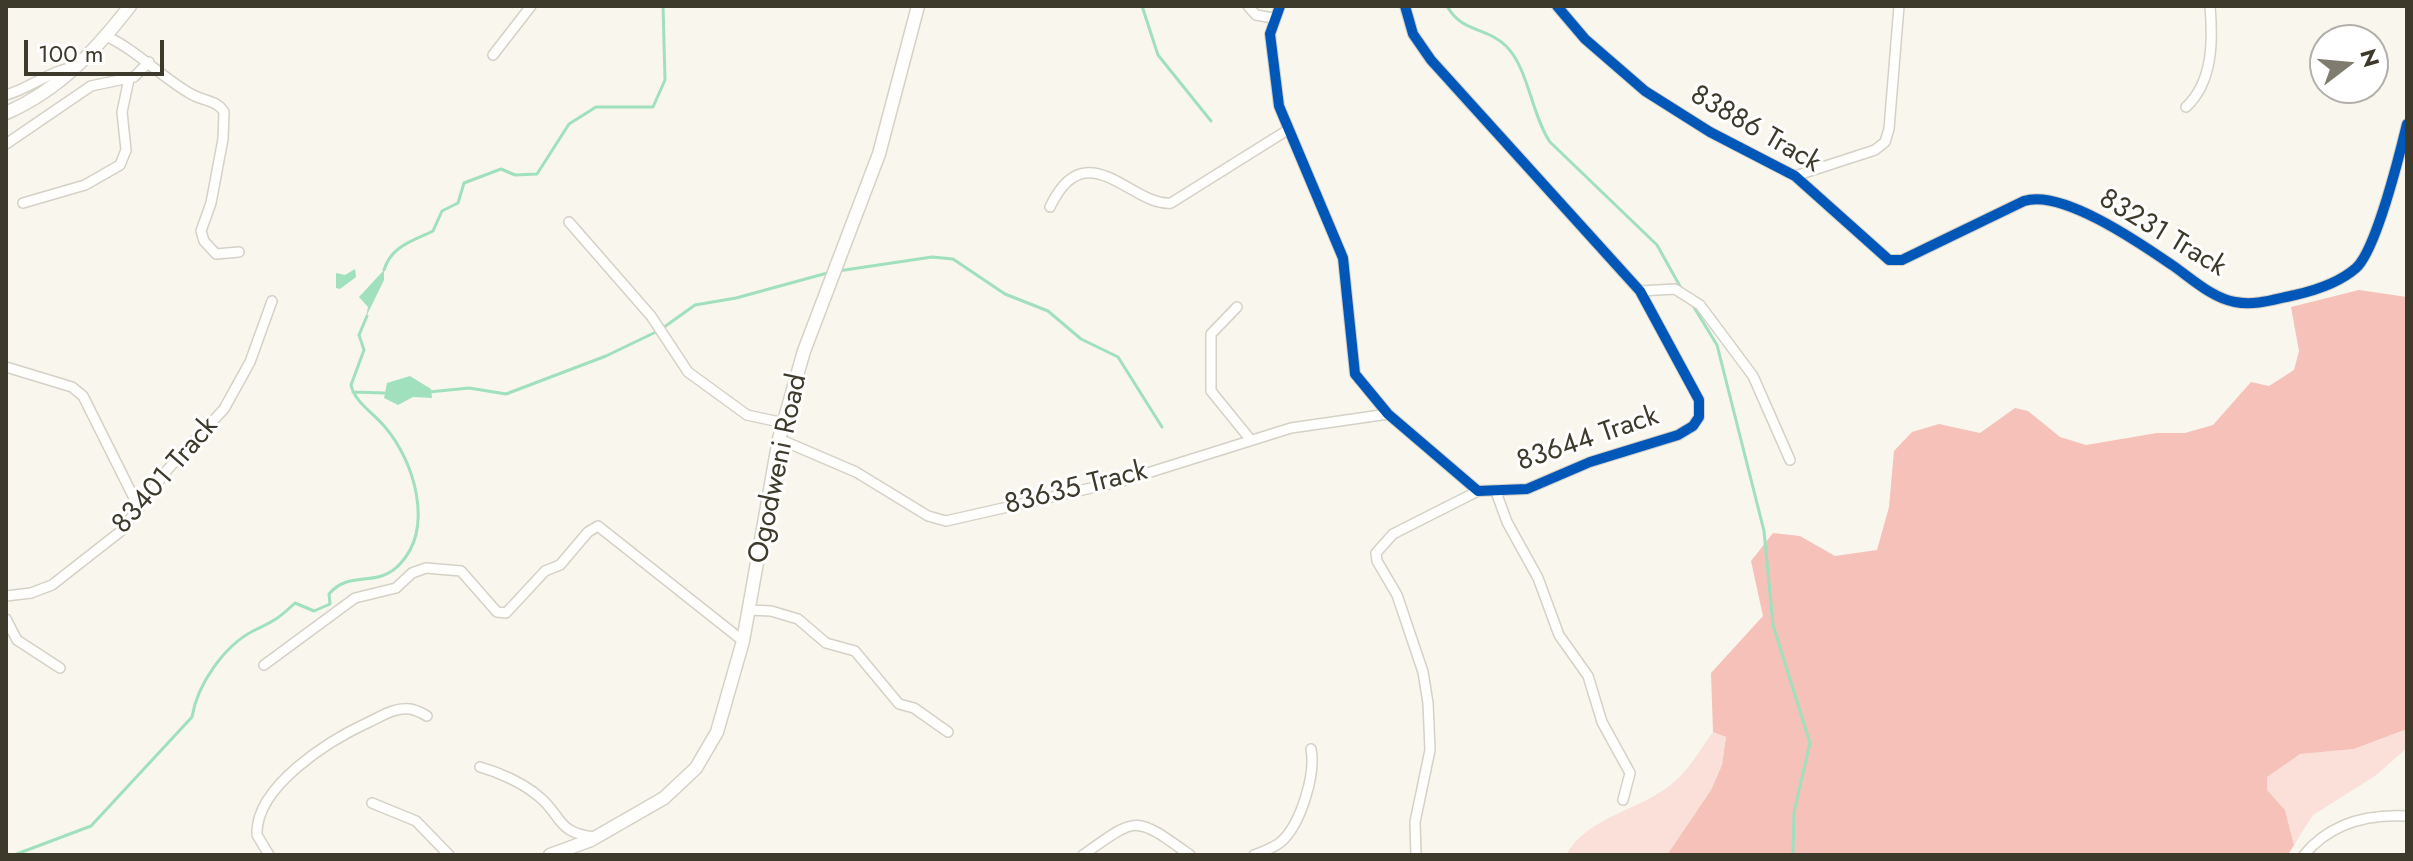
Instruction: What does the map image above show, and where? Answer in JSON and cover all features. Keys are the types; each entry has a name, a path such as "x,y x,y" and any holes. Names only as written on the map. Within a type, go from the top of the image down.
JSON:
{"street":[{"path":"6,113 40,96 77,67 130,6"},
{"path":"493,55 531,6"},
{"name":"Ogodweni Road","path":"550,855 595,837 664,798 696,768 717,732 743,641 779,439 804,351 879,154 918,6"},
{"path":"1248,6 1256,15 1273,18"},
{"path":"1280,6 1273,18 1271,50 1279,106 1286,131 1343,258 1355,374 1388,414 1478,491 1393,534 1376,553 1377,561 1397,595 1426,686 1430,750 1415,822 1416,855"},
{"name":"83644 Track","path":"1405,6 1413,34 1421,48 1640,291 1695,392 1700,411 1697,422 1678,435 1590,462 1527,489 1478,491"},
{"name":"83886 Track","path":"1557,6 1585,39 1645,91 1710,132 1795,176 1889,260 1902,260 2024,201"},
{"path":"1795,176 1875,150 1885,142 1889,129 1899,6"},
{"path":"2186,107 2203,87 2207,72 2210,6"},
{"path":"106,36 149,62 187,92 216,103 224,112 225,125 211,203 201,231 204,241 216,254 239,252"},
{"path":"6,144 91,86 129,79 149,62"},
{"path":"6,95 28,89 58,70 77,67"},
{"path":"23,203 85,185 120,165 126,150 122,112 129,79"},
{"name":"83231 Track","path":"2024,201 2044,198 2067,205 2141,245 2222,298 2232,302 2262,303 2325,286 2348,274 2364,259 2407,124"},
{"path":"1050,207 1056,194 1069,182 1087,174 1113,177 1161,203 1171,203 1286,131"},
{"path":"569,222 651,316 688,372 747,415 784,423"},
{"path":"1640,291 1682,291 1700,305 1753,376 1790,460"},
{"name":"83401 Track","path":"6,596 52,585 109,542 168,469 224,409 250,362 272,301"},
{"path":"1237,307 1211,334 1210,383 1215,398 1250,439"},
{"path":"6,367 72,387 83,396 139,508"},
{"name":"83635 Track","path":"779,439 843,466 883,486 928,516 946,521 1122,481 1291,428 1388,414"},
{"path":"1496,492 1507,522 1538,578 1559,635 1588,676 1602,722 1630,773 1623,800"},
{"path":"264,665 302,640 349,601 396,588 412,573 426,568 461,571 497,612 506,613 545,571 560,565 588,532 598,526 743,641"},
{"path":"748,610 771,611 798,619 825,642 855,651 899,704 914,708 948,732"},
{"path":"6,619 17,640 60,668"},
{"path":"269,855 257,835 262,812 295,767 318,748 390,711 410,709 427,716"},
{"path":"1254,855 1279,843 1289,831 1313,775 1311,749"},
{"path":"480,767 538,795 561,826 575,835 595,837"},
{"path":"372,803 416,821 449,855"},
{"path":"2304,855 2318,841 2350,822 2407,816"},
{"path":"1083,855 1119,829 1141,824 1155,829 1190,855"}],"shaded area":[{"path":"355,269 356,277 340,289 336,288 336,273 345,275"},
{"path":"384,270 384,280 366,317 368,307 359,297"},
{"path":"2359,290 2407,297 2407,729 2354,749 2300,754 2267,777 2267,790 2285,810 2294,845 2288,855 1667,855 1711,790 1722,765 1726,737 1713,732 1711,673 1763,616 1751,561 1773,533 1800,536 1835,556 1877,550 1889,507 1894,451 1912,432 1939,424 1980,433 2015,408 2028,411 2060,437 2086,445 2157,433 2185,433 2213,425 2251,382 2269,386 2294,370 2299,351 2291,307"},
{"path":"410,376 431,389 432,398 413,397 398,405 384,398 387,383"},
{"path":"2407,729 2407,748 2375,776 2313,815 2294,845 2285,810 2267,790 2267,777 2299,754 2354,749"},
{"path":"1713,732 1726,737 1722,765 1711,790 1667,855 1566,855 1587,831 1647,800 1674,782"}],"waterway":[{"path":"384,270 397,250 433,231 442,211 458,203 464,183 501,169 515,175 537,174 569,124 596,107 653,107 665,80 663,6"},
{"path":"1142,6 1158,55 1211,121"},
{"path":"1447,6 1460,21 1506,46 1520,66 1550,142 1657,245 1681,288"},
{"path":"838,271 932,257 953,259 1005,294 1048,311 1081,339 1118,357 1162,427"},
{"path":"429,392 469,388 506,394 606,356 660,330 695,305 736,298 831,272"},
{"path":"1692,304 1717,345 1764,531 1773,625 1810,743 1794,812 1793,855"},
{"path":"14,855 91,826 192,717 206,680 222,656 242,638 276,619 295,603 314,611 330,604 329,594 337,587 346,582 382,576 400,564 410,549 418,514 412,476 396,441 361,403 351,385 364,350 359,335 367,316"},
{"path":"353,392 385,393"}],"cycle path":[{"path":"1280,6 1270,34 1279,106 1343,258 1355,374 1388,414 1478,491 1527,489 1590,462 1678,435 1693,426 1699,417 1699,400 1640,291 1431,60 1413,34 1405,6"},
{"path":"1557,6 1585,39 1645,91 1710,132 1795,176 1889,260 1902,260 2024,201 2040,199 2059,203 2100,220 2226,300 2258,303 2303,293 2342,278 2364,258 2386,200 2407,124"}]}
